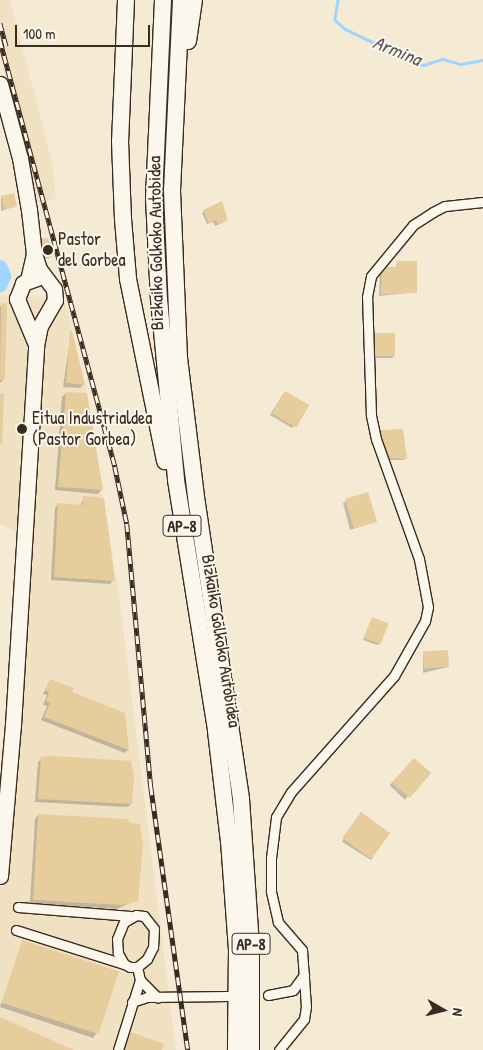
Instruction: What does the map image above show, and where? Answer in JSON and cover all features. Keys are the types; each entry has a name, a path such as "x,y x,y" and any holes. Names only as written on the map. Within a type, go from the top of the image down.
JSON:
{"highway":[{"path":"126,0 120,141 128,279 190,582"},
{"name":"Bizkaiko Golkoko Autobidea","path":"164,0 154,198 158,281 174,461 190,582 216,731 229,841 237,950 236,1050"},
{"name":"Bizkaiko Golkoko Autobidea","path":"181,0 172,191 179,358 197,504 241,799 252,945 251,1050"},
{"path":"175,112 194,0"},
{"path":"0,84 20,158 34,254 47,281 54,289 55,300 47,313 36,346 12,744 0,876"},
{"path":"34,254 28,280 18,293 36,346"},
{"path":"28,280 38,278 47,281"},
{"path":"23,311 35,316 47,313"}],"street":[{"path":"279,1050 304,1019 306,1007 302,950 278,922 272,898 270,858 276,817 291,792 394,676 425,621 428,607 419,559 376,439 371,415 367,297 371,276 413,225 445,206 483,202"},
{"path":"18,907 144,916 154,928 153,947 147,959 137,967"},
{"path":"124,964 117,939 124,922 131,916"},
{"path":"16,930 137,967"},
{"path":"137,967 140,980 158,998"},
{"path":"268,995 293,990 304,975"},
{"path":"118,1050 140,980"},
{"path":"293,990 306,1007"},
{"path":"132,1002 146,997 229,996"}],"shaded area":[{"path":"0,0 10,0 52,163 56,199 39,203 0,55"},
{"path":"0,295 64,298 87,393 119,597 176,1050 0,1050 0,784 6,740 18,532 0,524"}],"building":[{"path":"14,193 17,207 4,209 1,196"},
{"path":"222,201 228,220 218,225 216,220 209,223 203,210"},
{"path":"48,238 53,256 43,257 41,239"},
{"path":"397,261 417,261 417,293 381,294 382,267 396,267"},
{"path":"1,303 7,304 5,380 0,380"},
{"path":"70,331 72,331 85,385 66,383"},
{"path":"373,333 395,333 395,356 373,356"},
{"path":"285,391 309,405 296,428 272,414"},
{"path":"66,392 87,393 103,490 58,487"},
{"path":"0,393 4,394 2,444 0,444"},
{"path":"403,429 407,459 386,458 380,430"},
{"path":"368,492 377,522 354,529 345,499"},
{"path":"83,496 104,498 115,581 54,577 58,503 83,505"},
{"path":"372,617 389,624 380,644 364,637"},
{"path":"448,650 449,667 424,668 423,651"},
{"path":"50,679 74,688 72,692 125,713 129,750 44,717 50,703 46,701 49,692 45,690"},
{"path":"54,756 131,761 134,777 132,804 38,799 41,757"},
{"path":"414,758 431,773 410,798 392,783"},
{"path":"361,812 390,833 371,859 342,838"},
{"path":"38,814 127,819 130,823 140,824 143,845 138,901 121,905 33,900"},
{"path":"22,940 119,972 99,1034 2,1003"},
{"path":"0,1017 74,1050 0,1050"},
{"path":"131,1032 164,1044 162,1050 125,1050"}],"waterway":[{"name":"Armina","path":"338,0 335,20 345,29 418,64 423,65 443,59 460,64 483,60"},
{"path":"0,268 3,276 0,284"}],"railway":[{"path":"0,23 6,46"},
{"path":"0,40 115,467 127,524 151,787 188,1050"}],"place":[{"name":"Pastor del Gorbea","path":"48,250"},
{"name":"Eitua Industrialdea (Pastor Gorbea)","path":"22,429"}]}
